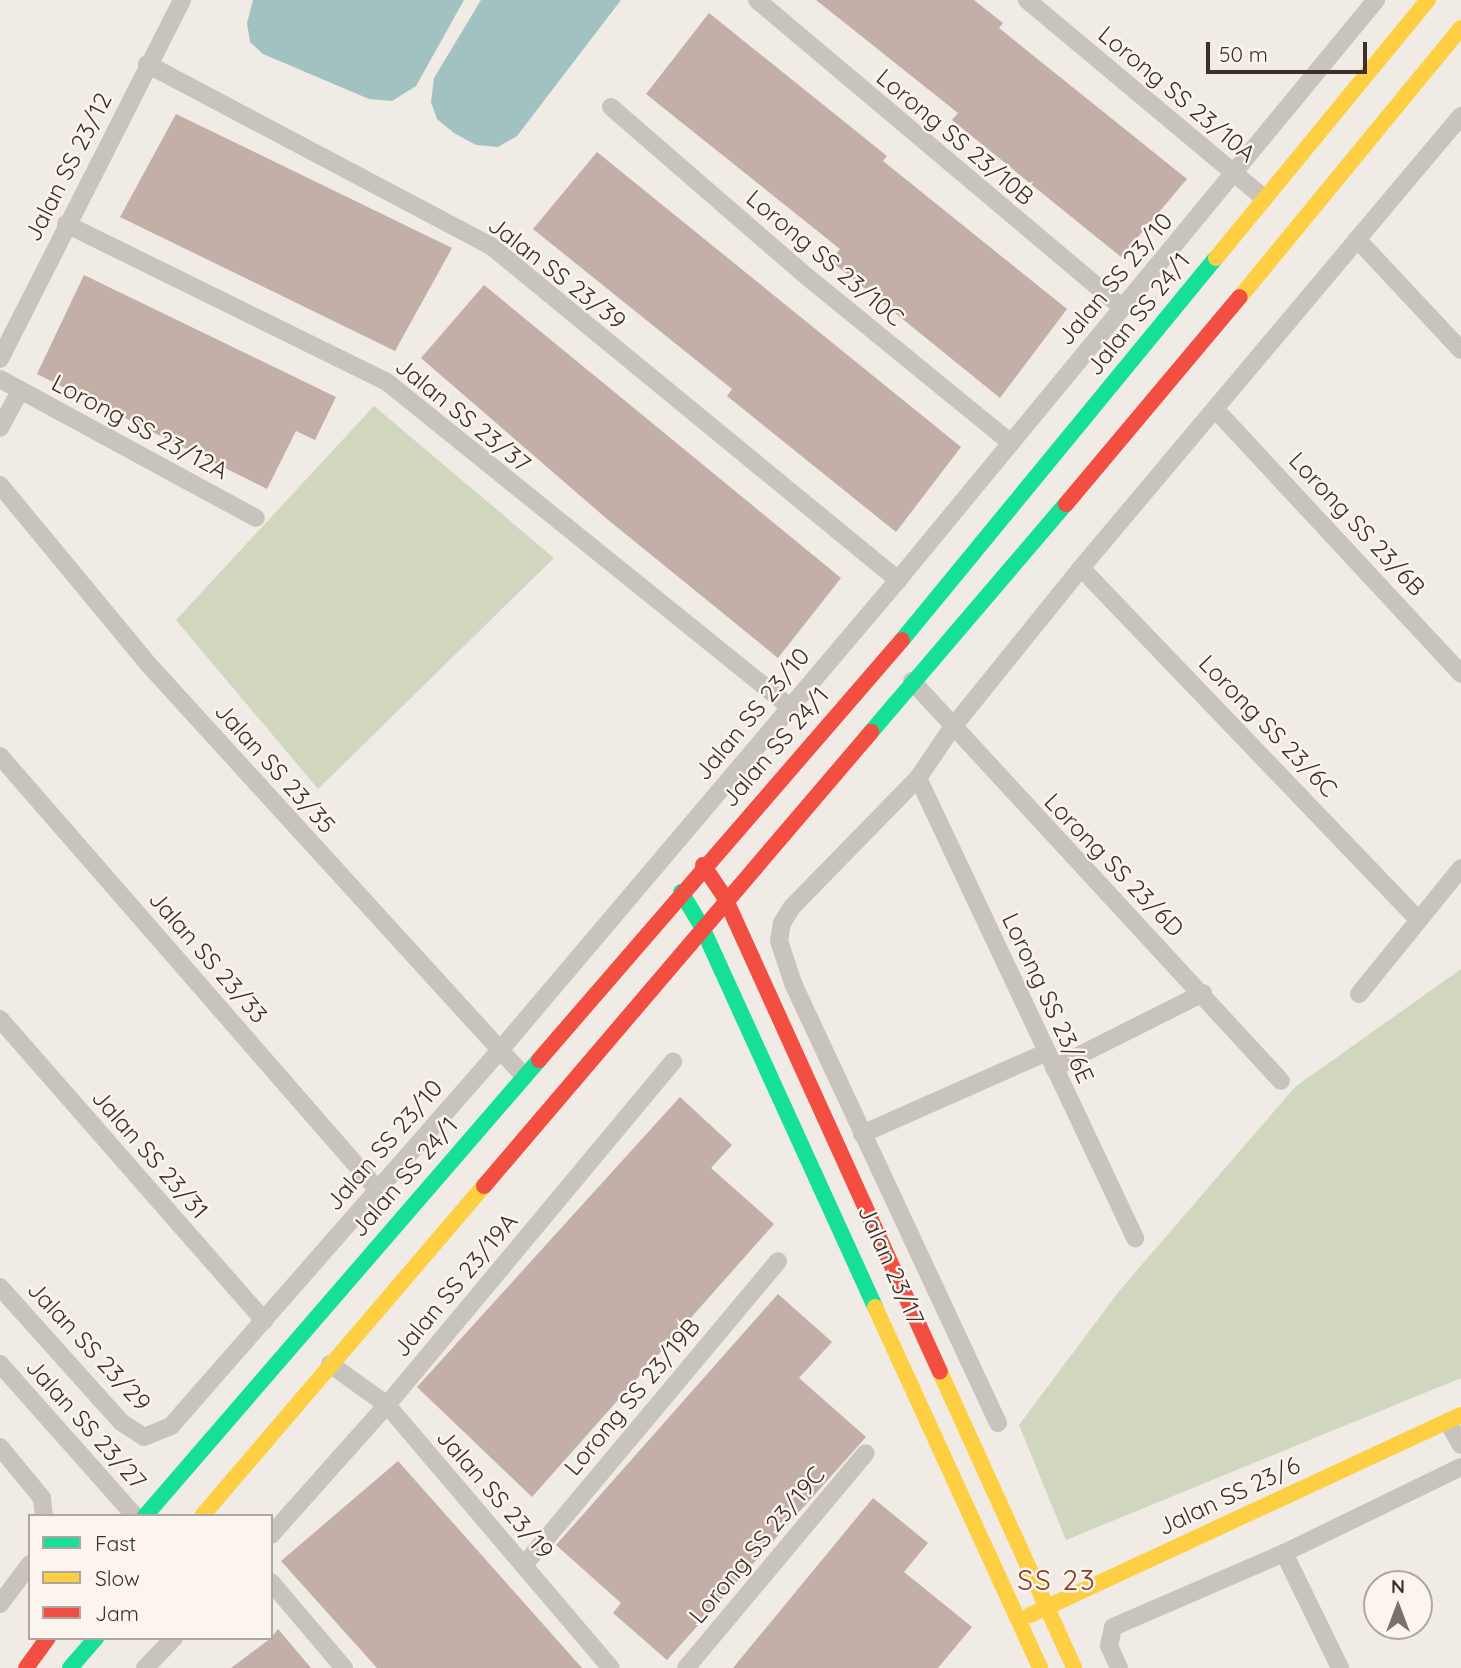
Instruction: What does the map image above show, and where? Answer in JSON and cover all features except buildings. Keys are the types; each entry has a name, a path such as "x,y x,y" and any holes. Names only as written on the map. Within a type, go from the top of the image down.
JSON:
{"main road":[{"name":"Jalan SS 24/1","path":"147,1514 703,866 889,655 1428,0"},
{"path":"204,1514 701,926 1165,388 1459,39"},
{"name":"Jalan 23/17","path":"703,866 725,898 1074,1668"},
{"name":"Jalan 23/17","path":"681,892 701,926 1040,1668"},
{"name":"Jalan SS 23/6","path":"1017,1621 1455,1419"},
{"path":"26,1668 47,1640"},
{"path":"70,1668 94,1640"}],"street":[{"name":"Jalan SS 23/12","path":"0,359 147,64 182,0"},
{"name":"Lorong SS 23/10B","path":"757,0 1123,308"},
{"name":"Lorong SS 23/10A","path":"1027,0 1264,198"},
{"name":"Jalan SS 23/10","path":"144,1437 171,1426 501,1049 898,580 1376,0"},
{"name":"Jalan SS 23/39","path":"147,64 491,246 898,580"},
{"name":"Lorong SS 23/10C","path":"611,107 805,275 1011,443"},
{"path":"999,1423 794,986 779,941 792,906 918,778 952,728 1081,568 1461,116"},
{"name":"Jalan SS 23/37","path":"66,224 387,382 790,707"},
{"path":"1357,239 1461,350"},
{"name":"Lorong SS 23/12A","path":"0,379 256,518"},
{"path":"0,428 20,391"},
{"name":"Lorong SS 23/6B","path":"1215,408 1461,674"},
{"name":"Jalan SS 23/35","path":"0,485 158,676 523,1075"},
{"name":"Lorong SS 23/6C","path":"1081,568 1418,920"},
{"name":"Lorong SS 23/6D","path":"912,681 952,728 1203,993 1281,1081"},
{"name":"Jalan SS 23/33","path":"0,756 378,1189"},
{"name":"Lorong SS 23/6E","path":"918,778 1135,1238"},
{"path":"1359,994 1461,868"},
{"path":"862,1134 1050,1060 1203,993"},
{"name":"Jalan SS 23/31","path":"0,1019 264,1321"},
{"name":"Jalan SS 23/19A","path":"273,1533 387,1405 673,1062"},
{"name":"Lorong SS 23/19B","path":"524,1565 778,1261"},
{"name":"Jalan SS 23/29","path":"0,1287 121,1422 144,1437"},
{"name":"Jalan SS 23/27","path":"0,1364 133,1514"},
{"name":"Jalan SS 23/19","path":"330,1364 387,1405 611,1668"},
{"path":"1455,1419 1461,1445"},
{"path":"0,1447 42,1498 44,1514"},
{"name":"Lorong SS 23/19C","path":"686,1668 866,1453"},
{"path":"1119,1668 1109,1646 1113,1627 1284,1553 1461,1467"},
{"path":"1284,1553 1340,1668"},
{"path":"0,1604 28,1567"},
{"path":"273,1584 344,1668"},
{"path":"145,1668 172,1640"}],"green space":[{"path":"374,406 554,558 318,789 176,620"},
{"path":"1461,969 1461,1378 1066,1540 1019,1425 1120,1290 1295,1087"}],"water":[{"path":"253,0 464,0 416,86 392,101 369,99 263,54 250,42 247,23"},
{"path":"481,0 621,0 517,136 498,147 476,145 454,133 437,119 431,102 434,78"}],"traffic: fast":[{"path":"902,640 1216,258"},
{"path":"871,732 1066,504"},
{"path":"681,892 701,925 875,1307"},
{"path":"147,1514 539,1060"},
{"path":"70,1668 94,1640"}],"traffic: slow":[{"path":"1216,258 1428,0"},
{"path":"1240,297 1461,28"},
{"path":"204,1514 484,1186"},
{"path":"875,1307 1040,1668"},
{"path":"940,1372 1074,1668"},
{"path":"1030,1615 1461,1415"}],"traffic: jam":[{"path":"1066,504 1240,297"},
{"path":"539,1060 902,640"},
{"path":"484,1186 871,732"},
{"path":"703,865 725,898 940,1372"},
{"path":"26,1668 47,1640"}],"district":[{"name":"SS 23","path":"1057,1580"}]}
